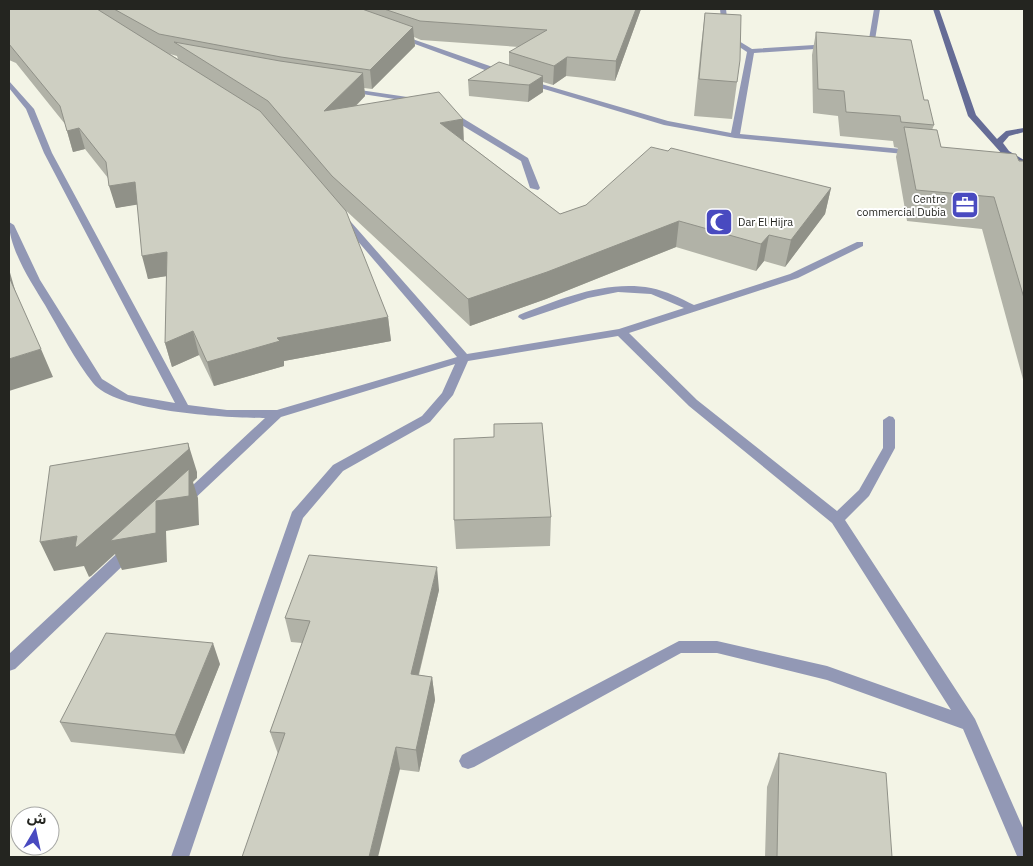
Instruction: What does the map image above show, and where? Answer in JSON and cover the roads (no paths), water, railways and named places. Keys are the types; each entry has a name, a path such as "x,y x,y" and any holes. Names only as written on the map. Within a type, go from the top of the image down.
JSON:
{"street":[{"path":"723,9 726,36 751,51 839,46"},
{"path":"856,45 864,45 872,40 877,9"},
{"path":"936,9 972,116 1002,149 1024,164"},
{"path":"388,32 513,78"},
{"path":"735,136 751,51"},
{"path":"522,81 668,123 735,136 919,154"},
{"path":"9,83 30,109 48,154 184,408"},
{"path":"341,88 417,100 437,107 525,160 535,188"},
{"path":"1002,149 999,143 1001,137 1008,133 1024,130"},
{"path":"1005,163 1024,164"},
{"path":"331,204 464,358"},
{"path":"9,225 35,280 98,382 125,398 227,414 277,414 464,358 621,332 794,276 860,244"},
{"path":"522,316 599,291 618,287 652,291 694,309"},
{"path":"621,332 693,403 836,519 969,724 1024,850"},
{"path":"180,857 297,516 338,468 426,418 447,395 464,358"},
{"path":"176,508 277,414"},
{"path":"836,519 864,493 889,448 889,420"},
{"path":"9,664 140,542"},
{"path":"468,761 679,647 717,647 827,673 969,724"}],"place":[{"name":"Centre commercial Dubia","path":"965,205"},
{"name":"Dar El Hijra","path":"719,222"}]}
